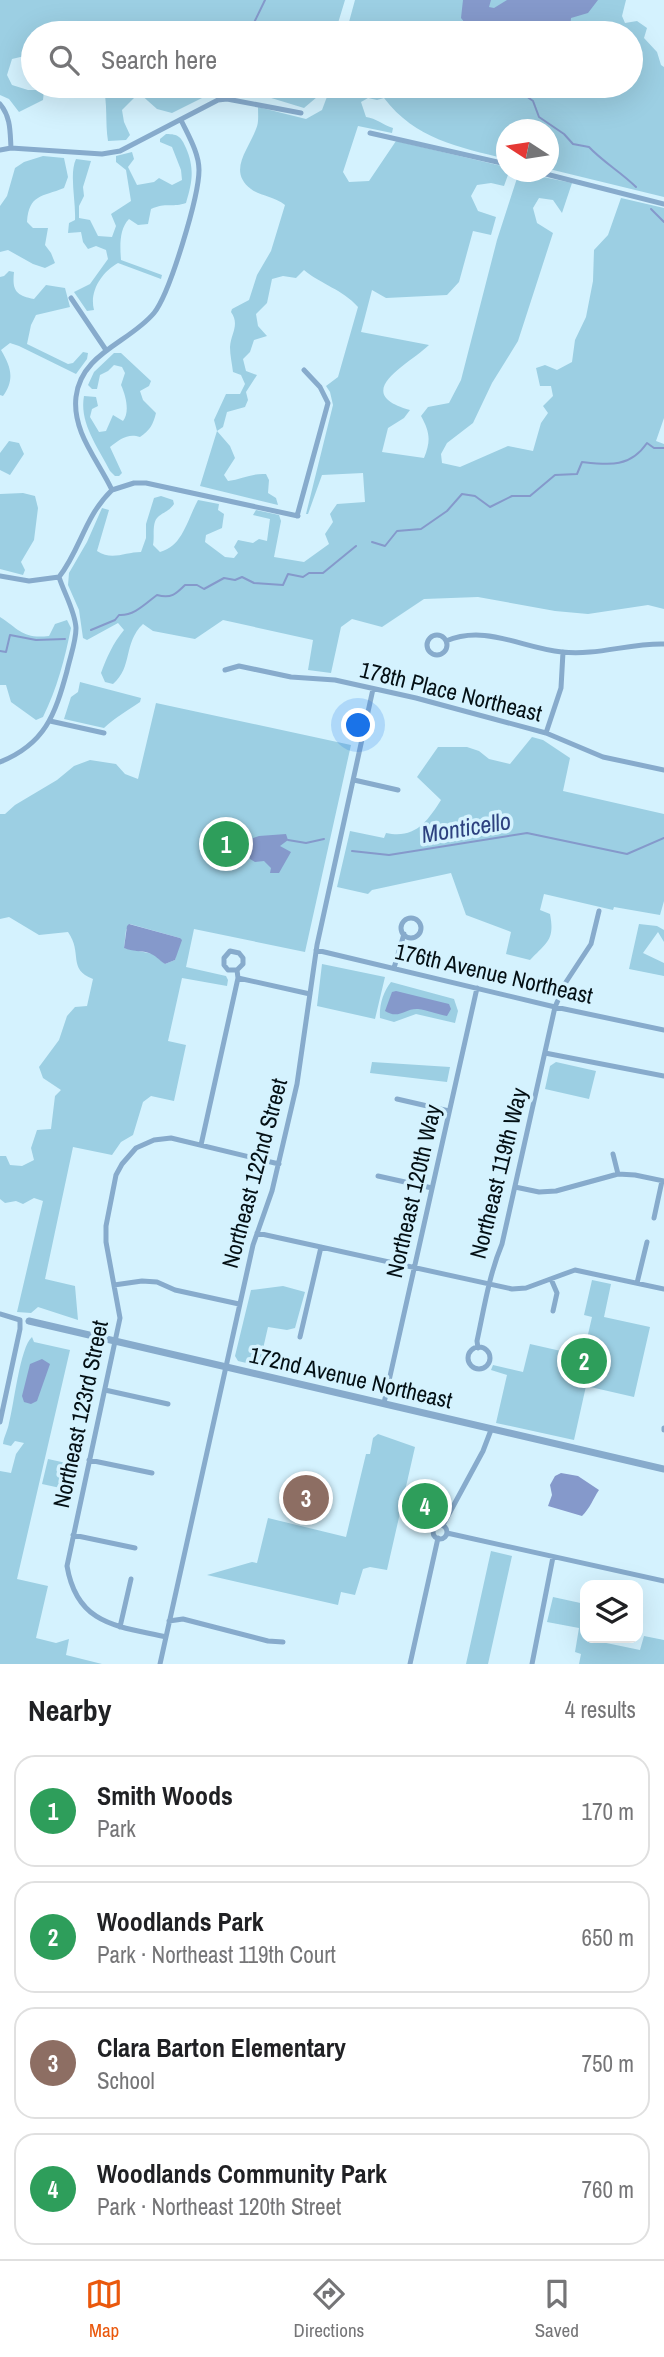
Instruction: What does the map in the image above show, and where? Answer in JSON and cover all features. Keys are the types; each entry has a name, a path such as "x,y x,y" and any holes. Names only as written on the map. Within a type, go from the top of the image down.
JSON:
{"street":[{"path":"0,150 11,148 102,154 120,151 218,100 227,99 301,113"},
{"path":"0,104 9,121 11,148"},
{"path":"111,490 85,442 76,414 80,380 85,370 106,350 154,312 172,274 196,190 199,170 197,155 181,120"},
{"path":"370,133 496,162"},
{"path":"559,177 664,204"},
{"path":"71,298 106,350"},
{"path":"0,576 29,581 58,577 67,566 95,508 111,490 134,483 146,483 298,516 328,403 326,396 304,370"},
{"path":"0,762 30,746 50,720 59,700 76,628 58,577"},
{"path":"446,641 477,634 563,652 609,651 664,644"},
{"path":"546,733 561,688 563,652"},
{"name":"178th Place Northeast","path":"225,670 239,666 291,677 335,680 546,733 603,758 664,771"},
{"name":"Northeast 122nd Street","path":"160,1664 224,1367 257,1233 279,1164 297,1084 316,950 373,689"},
{"path":"50,720 104,733"},
{"path":"354,779 398,790"},
{"name":"Northeast 119th Way","path":"478,1348 477,1341 495,1261 502,1244 555,1007 566,982 592,944 599,911"},
{"path":"394,968 404,934"},
{"name":"176th Avenue Northeast","path":"316,950 664,1030"},
{"path":"201,1145 238,978 237,970"},
{"path":"238,978 310,994"},
{"name":"Northeast 120th Way","path":"384,1403 477,988"},
{"path":"545,1053 664,1076"},
{"path":"397,1099 449,1111"},
{"name":"Northeast 123rd Street","path":"120,1627 98,1619 82,1605 74,1594 67,1566 120,1318 106,1242 106,1226 116,1175 121,1164 136,1148 154,1140 170,1138 279,1164"},
{"path":"613,1154 618,1174"},
{"path":"515,1186 539,1192 556,1191 618,1174 663,1181 654,1218"},
{"path":"378,1176 432,1188"},
{"path":"257,1233 512,1289 526,1288 576,1270 664,1289"},
{"path":"637,1283 646,1242"},
{"path":"300,1337 321,1247"},
{"path":"551,1279 557,1293 552,1311"},
{"path":"114,1284 157,1282 175,1290 239,1304"},
{"path":"0,1314 20,1320 0,1422"},
{"name":"172nd Avenue Northeast","path":"29,1321 664,1469"},
{"name":"Northeast 119th Way","path":"478,1348 485,1349 490,1359 487,1366 481,1369 474,1368 468,1360 470,1353 478,1348"},
{"path":"105,1390 168,1404"},
{"path":"447,1533 443,1538 438,1538 434,1536 434,1529 443,1525 483,1451 491,1430"},
{"path":"89,1460 152,1473"},
{"path":"443,1525 447,1533"},
{"path":"447,1533 664,1581"},
{"path":"73,1535 135,1548"},
{"path":"410,1664 438,1538"},
{"path":"532,1664 553,1557"},
{"path":"131,1579 120,1627 166,1637"},
{"path":"169,1621 183,1619 268,1641 283,1642"}],"shaded area":[{"path":"0,0 345,0 339,21 21,21 21,57 12,59 7,75 12,85 21,88 21,98 43,100 19,112 9,99 0,95"},
{"path":"355,0 626,0 622,16 624,21 349,21"},
{"path":"463,0 491,0 489,7 494,8 507,0 598,0 588,13 571,18 571,21 463,21 461,18"},
{"path":"643,25 647,28 644,38 657,52 664,67 664,197 559,171 559,119 496,119 496,156 455,145 424,132 396,112 384,98 643,98"},
{"path":"134,98 122,110 130,135 126,140 108,141 105,100"},
{"path":"145,98 202,98 172,113 157,109"},
{"path":"271,98 316,98 304,108"},
{"path":"326,98 368,98 361,102 366,117 393,128 392,133 358,126 343,172 349,182 369,181 396,141 496,165 496,182 505,182 504,186 491,183 477,185 471,196 478,211 496,217 491,235 473,231 459,282 447,295 386,298 372,290 361,332 429,345 399,369 384,387 384,395 392,403 410,410 404,418 388,428 382,452 424,458 428,437 421,416 428,407 449,403 461,380 497,240 516,182 559,180 572,183 562,213 553,200 539,198 533,208 537,223 553,233 518,341 492,383 473,423 447,443 441,454 442,463 460,467 508,446 533,451 541,423 548,413 543,406 553,396 551,386 540,386 536,368 545,365 557,370 572,362 575,340 586,317 593,281 594,250 608,235 621,198 664,208 664,418 656,441 664,444 664,609 648,605 588,614 478,597 424,599 382,627 352,619 341,627 331,673 308,670 313,640 223,620 195,639 153,631 143,624 133,639 119,677 113,684 105,682 101,673 124,630 118,623 87,640 83,638 79,610 68,585 69,573 102,508 109,510 97,551 103,554 141,552 154,498 161,496 173,500 174,504 155,522 153,545 160,552 168,549 179,538 198,500 219,504 218,510 224,514 222,528 206,535 205,542 225,557 234,558 238,553 234,547 238,540 253,543 259,539 267,541 270,519 253,515 256,510 279,515 281,521 274,557 304,562 329,544 325,534 333,522 330,514 337,504 365,502 363,473 322,475 306,514 333,405 326,386 338,377 358,307 304,270 296,278 283,276 272,279 267,303 256,314 258,326 267,336 254,340 250,352 243,359 246,371 257,375 246,392 248,400 245,407 227,412 223,427 217,431 214,420 226,394 240,394 245,384 241,375 233,372 230,347 235,321 231,312 249,300 257,275 271,251 285,205 251,189 241,175 242,160 257,127 258,107 306,119 322,110"},
{"path":"166,134 179,137 189,156 192,176 186,203 151,209 148,224 138,225 129,219 123,228 120,244 121,260 162,275 161,279 118,263 107,271 98,283 93,296 94,310 87,311 74,292 90,284 108,259 106,250 96,246 88,249 81,232 68,233 69,223 75,220 73,180 76,159 91,161 83,187 84,196 79,206 79,218 90,220 98,236 112,237 116,226 111,214 131,201 126,170 116,162 116,156 132,152 134,159 128,167 137,185 154,182 159,178 172,185 182,180 172,147 160,142"},
{"path":"43,156 64,158 68,177 64,188 38,198 28,213 27,222 33,228 48,228 45,245 55,263 45,268 8,250 0,252 0,206 7,196 15,168"},
{"path":"9,271 14,272 14,284 19,294 34,299 46,285 65,288 70,307 36,315 27,344 68,364 73,363 83,352 88,353 87,359 76,374 10,343 1,350 10,373 9,384 3,396 0,395 0,277"},
{"path":"114,353 121,353 151,381 149,386 140,391 143,400 156,413 151,427 140,437 124,437 110,447 122,473 119,476 110,471 95,444 83,406 84,396 96,397 98,406 92,409 90,417 99,432 106,431 113,415 123,421 127,409 121,385 125,373 122,367 114,365 100,375 97,389 88,385 94,372"},
{"path":"217,431 230,446 235,458 224,475 228,481 266,474 269,480 268,493 276,498 278,505 200,486"},
{"path":"9,441 19,443 24,454 10,475 0,470 0,453"},
{"path":"23,493 35,496 38,508 34,540 21,562 25,570 23,575 0,569 0,494"},
{"path":"0,617 33,636 49,636 55,624 67,620 71,628 52,696 43,717 36,720 11,702 6,685 0,685"},
{"path":"80,682 141,698 140,702 104,728 64,719 71,697 78,692"},
{"path":"156,703 351,745 305,952 194,929 186,967 226,976 228,980 227,986 182,978 168,1041 186,1045 174,1101 151,1096 143,1102 133,1135 121,1142 112,1155 73,1147 45,1279 75,1286 78,1320 38,1307 31,1313 17,1312 43,1201 34,1198 23,1204 16,1201 5,1203 0,1199 0,1156 6,1156 10,1165 22,1166 34,1160 31,1148 37,1130 51,1129 55,1096 61,1090 43,1078 39,1067 59,1040 67,1016 75,1007 87,1006 93,979 80,970 75,947 68,932 39,935 9,917 0,919 0,814 5,814 74,766 90,760 116,764 125,774 138,779","holes":["130,924 180,938 175,960 165,964 153,954 124,948 126,930"]},
{"path":"532,737 543,740 570,758 563,791 664,814 664,901 660,915 614,907 613,910 544,894 540,910 550,914 550,935 530,960 506,954 511,932 466,915 451,873 372,890 368,894 337,887 350,831 384,838 386,833 412,831 431,815 441,800 417,777 438,747 467,747 479,751 489,759 510,764"},
{"path":"286,834 288,840 280,846 291,852 279,873 270,873 271,868 264,861 255,862 250,859 248,840 259,836"},
{"path":"129,924 180,938 182,940 175,960 165,964 149,953 124,948"},
{"path":"639,924 657,926 664,930 664,942 658,932 643,953 664,963 664,976 629,969"},
{"path":"322,964 385,977 375,1019 317,1006"},
{"path":"391,982 454,999 458,1011 455,1023 416,1014 394,1022 380,1018 382,999"},
{"path":"392,992 449,1004 451,1009 447,1016 418,1009 398,1014 385,1011"},
{"path":"372,1062 450,1067 447,1082 370,1073"},
{"path":"556,1062 596,1071 589,1099 545,1089 550,1066"},
{"path":"592,1280 611,1284 604,1317 650,1327 634,1397 586,1386 574,1440 496,1423 507,1375 491,1370 493,1365 523,1372 530,1344 583,1356 592,1317 584,1315"},
{"path":"283,1286 305,1292 295,1328 287,1330 268,1327 259,1366 238,1361 235,1356 251,1290"},
{"path":"32,1337 34,1342 70,1350 17,1579 48,1586 36,1638 56,1643 69,1639 66,1655 102,1664 0,1664 0,1471 11,1473 16,1454 24,1443 15,1441 11,1446 3,1444 24,1352"},
{"path":"42,1359 50,1364 37,1401 31,1404 24,1402 22,1396 30,1364"},
{"path":"378,1434 415,1447 387,1570 370,1567 363,1569 355,1595 341,1592 338,1605 207,1575 252,1562 257,1563 268,1518 346,1537 366,1454 370,1454 373,1438"},
{"path":"48,1459 80,1466 74,1491 42,1484"},
{"path":"561,1473 578,1476 599,1490 582,1516 548,1506 552,1495 550,1485 555,1476"},
{"path":"412,1483 432,1488 448,1498 429,1526 403,1520"},
{"path":"491,1551 512,1556 488,1664 466,1664"},
{"path":"553,1597 580,1603 580,1643 606,1643 640,1650 644,1636 664,1640 664,1664 579,1664 581,1654 575,1652 579,1628 547,1622"}],"waterway":[{"path":"255,21 265,0"},
{"path":"529,98 533,101 539,117 564,134 573,144 589,147 636,187"},
{"path":"651,209 664,222"},
{"path":"372,542 385,546 397,531 421,529 447,511 462,494 475,496 490,507 512,496 530,496 555,475 577,474 582,462 610,464 626,461 647,443 654,448 664,448"},
{"path":"91,630 115,620 119,615 144,606 157,595 173,595 185,585 197,585 204,589 224,578 235,580 242,577 254,583 283,585 288,574 303,577 309,573 323,573 356,546"},
{"path":"0,651 6,652 10,635 36,640 65,639"},
{"name":"Monticello","path":"352,851 389,855 527,833 627,854 664,838"},
{"name":"Monticello","path":"288,840 306,843 324,839"}],"place":[{"name":"Smith Woods","path":"226,844"},
{"name":"Woodlands Park","path":"584,1361"},
{"name":"Clara Barton Elementary","path":"306,1498"},
{"name":"Woodlands Community Park","path":"425,1506"}]}
